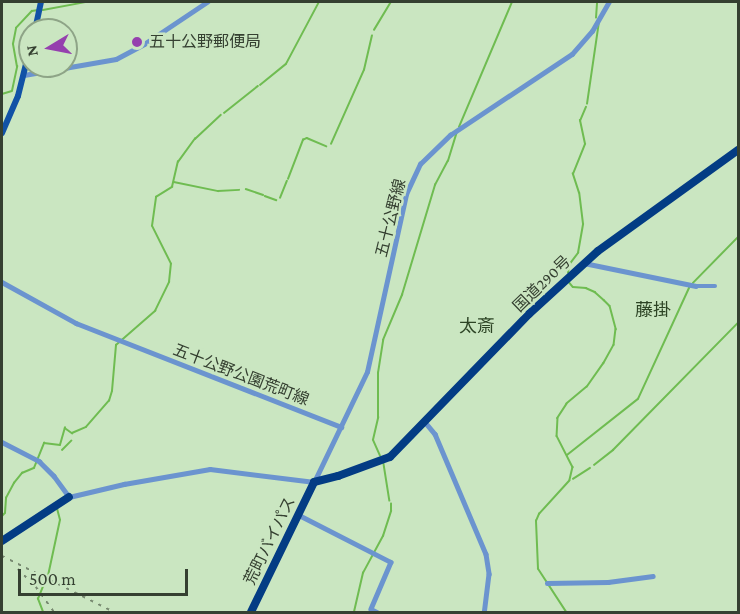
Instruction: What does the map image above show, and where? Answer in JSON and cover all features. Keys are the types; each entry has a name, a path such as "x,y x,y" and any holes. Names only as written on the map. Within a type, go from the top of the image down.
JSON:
{"highway":[{"name":"国道290号","path":"314,482 387,459 529,314 584,263 738,150"},
{"name":"荒町バイパス","path":"251,612 314,482"},
{"path":"2,541 69,497"}],"main road":[{"path":"38,18 42,2"},
{"path":"2,134 23,78"}],"street":[{"path":"78,66 116,59 144,44 207,2"},
{"name":"五十公野線","path":"314,482 367,372 406,194 420,164 441,141 572,54 592,31 609,2"},
{"path":"584,263 696,286 715,286"},
{"name":"五十公野公園荒町線","path":"2,282 76,323 341,427"},
{"path":"425,422 435,434 486,554 489,574 484,612"},
{"path":"2,442 38,460 54,476 69,497 124,484 210,469 314,482"},
{"path":"299,515 391,562 371,609 377,612"},
{"path":"547,583 608,582 653,576"}],"waterway":[{"path":"43,10 86,2"},
{"path":"260,85 286,64 319,2"},
{"path":"374,30 391,2"},
{"path":"459,127 512,2"},
{"path":"596,18 597,2"},
{"path":"2,94 12,91 17,67 13,44 16,28 32,11 38,10"},
{"path":"587,104 599,22"},
{"path":"331,144 364,70 372,36"},
{"path":"224,113 258,86"},
{"path":"568,273 569,265 578,253 583,224 579,193 573,174 585,144 580,121 586,107"},
{"path":"2,516 5,513 6,498 14,483 22,473 34,468 44,443 60,445 65,428 72,433 86,427 109,401 116,345 155,311 169,282 171,264 152,226 156,197 172,187 178,162 195,139 221,115"},
{"path":"380,456 373,440 378,418 378,373 383,340 402,295 435,185 448,161 457,132"},
{"path":"288,179 303,140 307,138 326,146"},
{"path":"280,198 287,181"},
{"path":"174,182 218,191 239,190"},
{"path":"246,189 263,195"},
{"path":"265,196 276,200"},
{"path":"693,283 738,237"},
{"path":"569,282 573,287 586,288 595,292 604,300 610,306 616,329 614,345 604,363 587,387 567,404 558,418 557,436 573,467 570,480"},
{"path":"567,455 638,399 690,286"},
{"path":"594,465 613,450 738,323"},
{"path":"62,450 71,441"},
{"path":"384,464 390,501"},
{"path":"573,479 590,468"},
{"path":"566,612 538,569 536,521 539,514 569,481"},
{"path":"354,612 363,573 383,536 391,504"},
{"path":"48,576 60,520 57,509"},
{"path":"43,612 38,599 45,582"}],"railway":[{"path":"2,556 114,612"},
{"path":"18,569 36,587 54,612"}],"place":[{"name":"五十公野郵便局","path":"137,42"}],"district":[{"name":"藤掛","path":"653,310"},
{"name":"太斎","path":"477,326"}]}
